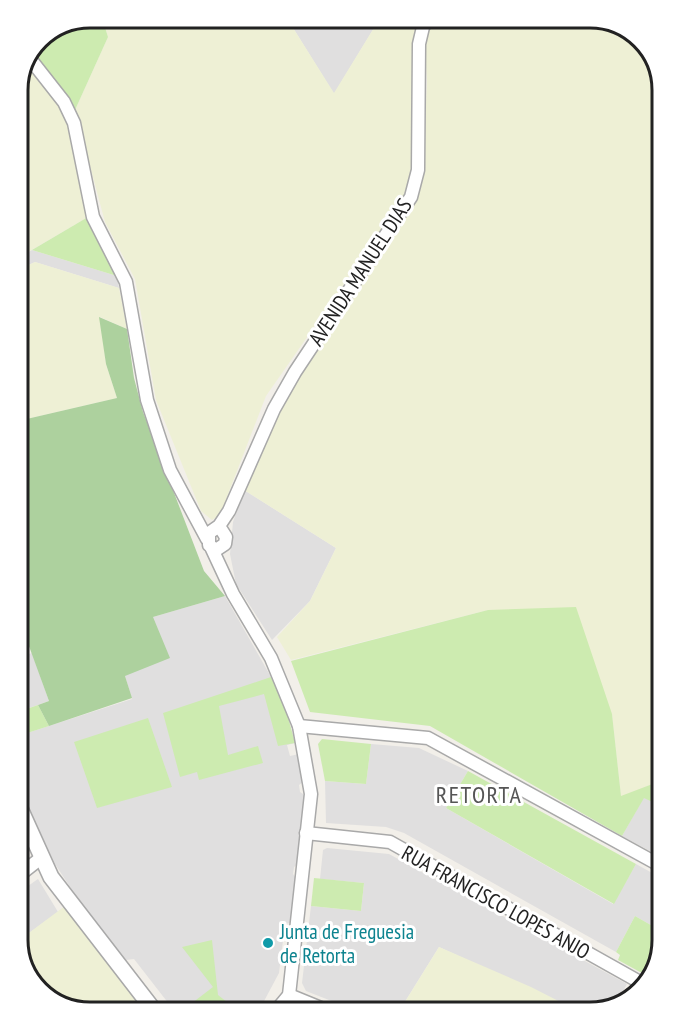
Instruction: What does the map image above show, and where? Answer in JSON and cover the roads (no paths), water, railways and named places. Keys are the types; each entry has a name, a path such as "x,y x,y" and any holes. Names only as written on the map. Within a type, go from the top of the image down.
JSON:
{"street":[{"name":"AVENIDA MANUEL DIAS","path":"222,566 221,534 274,409 411,197 418,170 419,44 423,29"},
{"path":"35,64 64,102 74,123 93,217 126,282 147,400 170,470 194,518 210,544 221,549 221,534 194,518"},
{"name":"AVENIDA MANUEL DIAS","path":"221,534 210,544 233,594 272,658 299,726 311,794 289,995"},
{"path":"299,726 428,738 652,861"},
{"path":"28,828 41,858 62,893 147,1002"},
{"name":"RUA FRANCISCO LOPES ANJO","path":"306,833 390,842 637,981"},
{"path":"28,868 41,858"},
{"path":"283,1002 289,995 306,1002"}],"place":[{"name":"Junta de Freguesia de Retorta","path":"268,943"}],"district":[{"name":"RETORTA","path":"479,794"}]}
